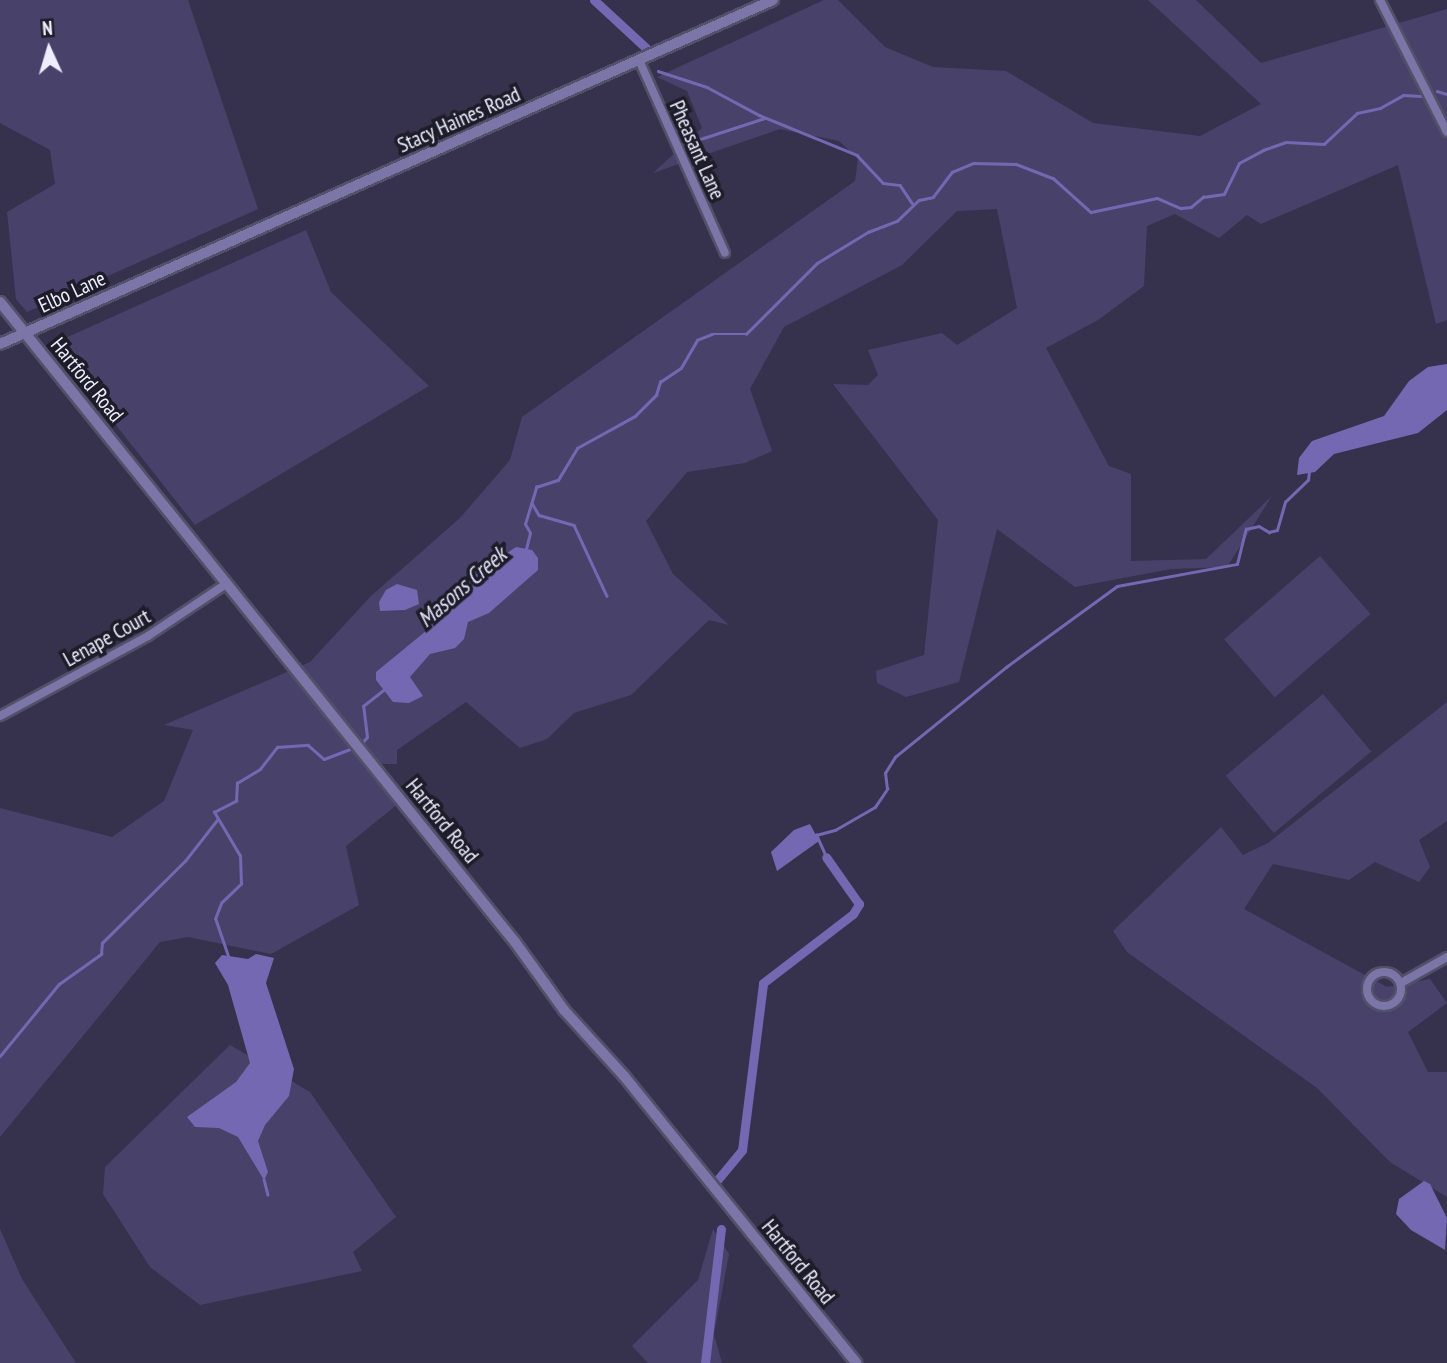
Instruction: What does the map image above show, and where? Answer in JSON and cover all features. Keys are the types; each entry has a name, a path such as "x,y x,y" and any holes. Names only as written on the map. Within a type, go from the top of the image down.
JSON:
{"street":[{"name":"Stacy Haines Road","path":"160,274 773,0"},
{"path":"1380,0 1447,132"},
{"name":"Pheasant Lane","path":"639,60 725,253"},
{"name":"Elbo Lane","path":"0,344 160,274"},
{"name":"Hartford Road","path":"0,302 411,813 564,1010 624,1076 856,1363"},
{"name":"Lenape Court","path":"0,716 157,631 226,584"},
{"path":"1401,983 1395,975 1375,974 1366,990 1370,1000 1378,1006 1396,1002 1401,983 1447,957"}],"shaded area":[{"path":"0,0 188,0 258,209 27,312 16,299 7,212 55,184 50,150 0,123"},
{"path":"824,0 838,0 885,47 933,67 1006,71 1093,123 1200,136 1261,104 1148,0 1196,0 1261,63 1447,9 1447,320 1436,324 1398,165 1261,224 1247,215 1219,238 1175,214 1147,226 1144,286 1098,320 1046,348 1109,466 1131,474 1131,561 1206,559 1272,496 1227,567 1171,569 1075,587 997,529 959,682 906,697 877,683 876,671 924,655 938,520 833,384 868,385 878,375 868,350 942,333 957,345 1017,308 997,209 957,211 902,265 784,327 750,389 772,451 745,463 687,472 646,521 673,574 729,625 709,620 631,695 574,713 547,739 520,748 466,702 397,750 397,764 367,764 399,803 346,846 359,905 271,954 188,937 160,942 0,1137 0,808 112,837 164,801 193,730 164,725 310,662 371,596 460,518 510,460 522,417 855,181 858,159 839,141 780,129 653,173 702,128 687,91 657,77"},
{"path":"306,230 331,292 429,386 195,525 52,344"},
{"path":"1320,556 1371,614 1275,697 1224,639"},
{"path":"1323,694 1371,751 1274,833 1226,776"},
{"path":"1447,702 1447,821 1419,840 1430,867 1419,882 1375,862 1349,880 1273,864 1244,909 1387,987 1430,979 1447,1003 1408,1032 1428,1072 1447,1072 1447,1197 1390,1162 1317,1088 1127,952 1113,931 1221,827 1243,855 1268,843"},
{"path":"230,1045 310,1092 396,1217 353,1252 362,1271 200,1305 150,1267 103,1194 105,1167"},
{"path":"0,1229 22,1279 76,1363 0,1363"},
{"path":"713,1229 729,1254 714,1334 722,1363 648,1363 632,1346 698,1280"}],"water":[{"path":"1447,364 1447,410 1418,433 1334,454 1315,472 1297,475 1299,458 1312,441 1384,416 1409,381 1428,367"},
{"path":"516,547 532,550 538,558 538,570 489,613 468,622 464,639 455,648 430,654 410,677 423,696 409,703 393,702 376,680 376,672 426,631 466,581"},
{"path":"397,584 417,590 419,604 405,610 380,611 379,602 386,590"},
{"path":"810,824 819,841 777,871 771,852 794,830"},
{"path":"256,954 274,958 266,983 294,1069 289,1096 265,1125 258,1141 268,1172 264,1180 238,1137 219,1128 195,1127 187,1117 236,1082 250,1063 228,985 215,963 222,955 248,959"},
{"path":"1424,1181 1430,1184 1447,1218 1445,1250 1411,1230 1396,1214 1399,1199"}],"waterway":[{"path":"594,0 646,48"},
{"path":"658,71 707,87 759,115 857,155 883,183 900,185 912,203"},
{"name":"Masons Creek","path":"1437,91 1447,94"},
{"name":"Masons Creek","path":"526,549 530,533 525,524 536,487 558,480 577,448 635,416 656,395 660,382 681,368 697,340 712,334 746,334 817,263 868,232 897,221 919,200 933,197 952,172 973,163 1016,164 1053,178 1091,212 1157,198 1181,208 1191,207 1203,197 1224,194 1239,163 1263,150 1286,142 1324,144 1357,113 1380,108 1403,95 1421,96"},
{"path":"685,144 765,118"},
{"path":"826,857 816,835 835,830 875,807 887,789 885,773 895,757 1006,667 1117,586 1237,564 1246,529 1259,526 1269,532 1277,530 1285,502 1308,480 1309,472"},
{"path":"532,503 539,515 574,525 607,596"},
{"name":"Masons Creek","path":"361,744 367,737 363,706 386,688"},
{"name":"Masons Creek","path":"228,956 215,919 221,903 241,884 240,856 214,812 236,801 237,783 260,769 277,747 308,745 324,759 355,747"},
{"name":"Masons Creek","path":"0,1056 59,984 101,954 102,943 185,861 217,820"},
{"path":"714,1184 742,1150 763,983 853,914 859,904 826,857"},
{"path":"264,1179 268,1195"},
{"path":"705,1363 721,1229"}]}
